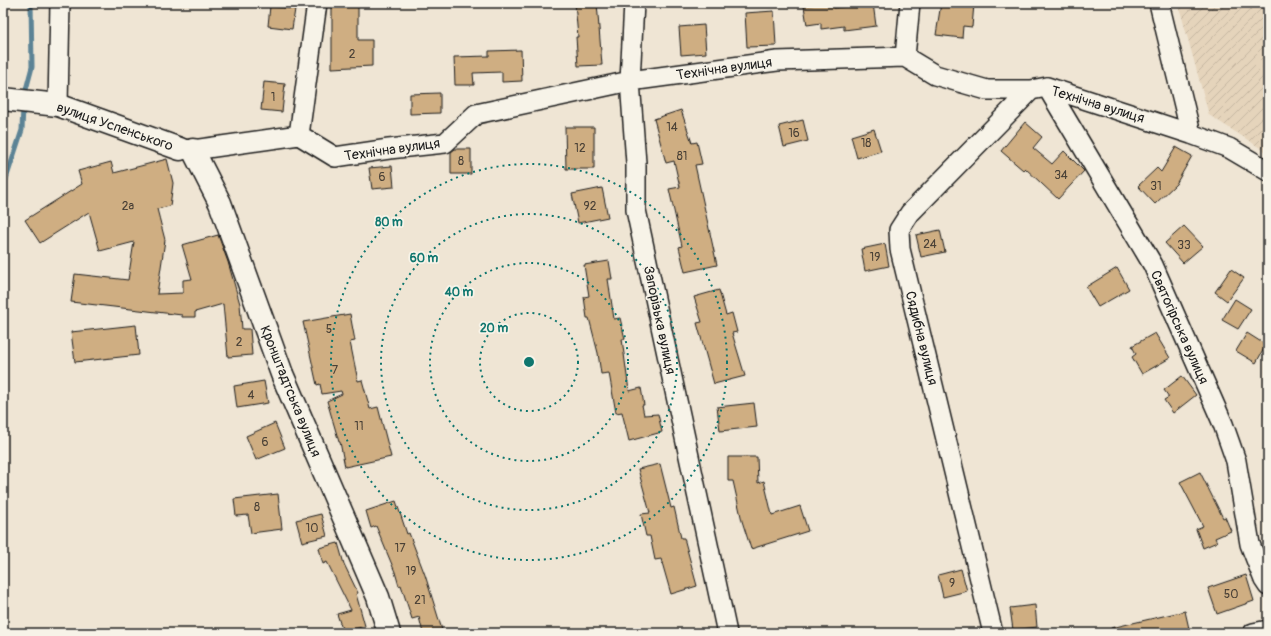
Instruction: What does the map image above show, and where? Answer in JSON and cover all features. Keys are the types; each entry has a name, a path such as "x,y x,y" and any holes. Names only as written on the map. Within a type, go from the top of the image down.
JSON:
{"street":[{"path":"58,104 60,3"},
{"path":"186,150 299,135 317,3"},
{"name":"Запорізька вулиця","path":"634,3 630,81 636,163 636,210 727,633"},
{"path":"905,57 910,3"},
{"path":"1159,3 1191,134"},
{"name":"Технічна вулиця","path":"299,135 335,157 388,149 445,143 476,114 630,81 777,61 905,57 935,75 986,90 1039,89 1191,134 1229,148 1268,171"},
{"name":"Святогірська вулиця","path":"1039,89 1153,265 1223,424 1236,461 1250,544 1264,580 1268,586"},
{"name":"Сядибна вулиця","path":"993,633 900,249 899,230 910,213 1039,89"},
{"name":"вулиця Успенського","path":"3,99 58,104 186,150"},
{"name":"Кронштадтська вулиця","path":"186,150 220,203 282,374 378,597 389,633"},
{"path":"1253,633 1268,630"}],"shaded area":[{"path":"1178,3 1268,3 1268,153 1209,115"}],"building":[{"path":"332,3 358,3 358,40 372,40 372,66 332,68"},
{"path":"575,3 597,3 602,65 578,66 576,37 578,37"},
{"path":"833,3 834,8 873,3 876,26 844,30 844,26 821,29 821,23 807,25 804,6"},
{"path":"941,3 974,4 972,27 963,26 962,38 936,35"},
{"path":"270,6 295,9 292,29 268,26"},
{"path":"774,11 776,46 747,47 745,13"},
{"path":"704,25 706,53 681,55 679,27"},
{"path":"521,50 522,81 502,82 502,72 473,73 474,85 455,85 454,57 489,56 489,51"},
{"path":"264,82 285,84 282,112 261,110"},
{"path":"440,93 440,113 410,114 410,94"},
{"path":"681,110 692,143 697,142 702,164 695,165 717,265 685,272 679,247 682,246 669,189 680,187 674,161 666,163 654,119"},
{"path":"803,120 808,141 784,147 779,126"},
{"path":"1025,122 1042,137 1033,148 1052,164 1064,151 1084,171 1058,199 1025,168 1023,170 1001,151"},
{"path":"565,127 594,127 594,169 566,169"},
{"path":"874,129 881,151 857,158 851,136"},
{"path":"1176,147 1192,156 1176,184 1155,204 1138,186 1157,168 1161,172"},
{"path":"455,149 471,149 471,174 451,174 451,152"},
{"path":"167,159 173,183 170,206 157,209 165,240 157,294 183,293 183,280 192,279 182,245 218,235 228,262 240,304 242,329 250,329 252,355 228,357 223,304 195,312 195,317 182,317 182,315 71,302 75,274 128,280 134,242 100,251 89,212 40,243 25,220 82,184 78,171 111,162 114,173"},
{"path":"392,166 394,187 372,189 369,168"},
{"path":"602,188 608,217 578,223 572,194"},
{"path":"1184,226 1203,246 1183,263 1165,243"},
{"path":"940,230 945,252 921,257 916,235"},
{"path":"885,244 889,266 865,271 861,249"},
{"path":"609,261 612,279 608,279 614,319 620,318 625,339 622,339 629,391 641,388 644,415 658,414 662,432 629,441 622,412 616,413 609,373 601,374 598,353 589,318 587,318 584,297 589,296 584,265"},
{"path":"1117,268 1129,289 1098,307 1086,287"},
{"path":"1231,269 1244,278 1227,301 1215,292"},
{"path":"719,290 726,315 732,313 737,332 732,333 745,376 714,384 697,323 702,322 694,297"},
{"path":"1235,299 1251,309 1238,329 1222,320"},
{"path":"350,314 355,341 350,342 358,381 362,380 370,409 378,407 391,457 345,467 340,442 327,401 342,394 341,391 322,394 320,384 317,385 303,322"},
{"path":"136,325 139,355 75,362 71,332"},
{"path":"1155,333 1170,358 1142,374 1132,357 1136,354 1132,346"},
{"path":"1247,333 1266,345 1256,363 1236,351"},
{"path":"1182,376 1196,395 1173,413 1164,400 1169,397 1164,390"},
{"path":"264,381 268,403 237,408 234,386"},
{"path":"754,403 757,427 720,431 717,407"},
{"path":"275,423 285,448 256,460 246,436"},
{"path":"728,457 757,457 758,483 764,481 772,515 800,506 808,531 751,549 742,521 733,481 728,481"},
{"path":"660,464 671,508 674,507 681,538 684,538 697,586 671,594 661,559 655,560 650,536 646,536 641,514 650,513 638,469"},
{"path":"1200,472 1223,518 1225,517 1231,531 1215,538 1217,542 1203,548 1196,529 1203,526 1180,482"},
{"path":"278,494 282,529 251,533 248,515 236,516 234,499"},
{"path":"396,501 407,534 409,533 425,575 443,633 423,633 419,617 412,619 401,585 399,586 395,572 376,526 371,528 366,511"},
{"path":"321,514 327,536 302,542 296,520"},
{"path":"338,543 344,564 358,593 356,594 365,626 343,632 337,614 351,610 327,562 323,564 319,548"},
{"path":"961,569 967,591 943,597 938,575"},
{"path":"1246,575 1254,601 1217,614 1208,588"},
{"path":"1035,605 1037,627 1013,630 1010,608"},
{"path":"1185,611 1190,633 1111,633 1111,628"}],"waterway":[{"path":"24,97 32,67 31,3"},
{"path":"3,188 22,130 23,107"}]}
